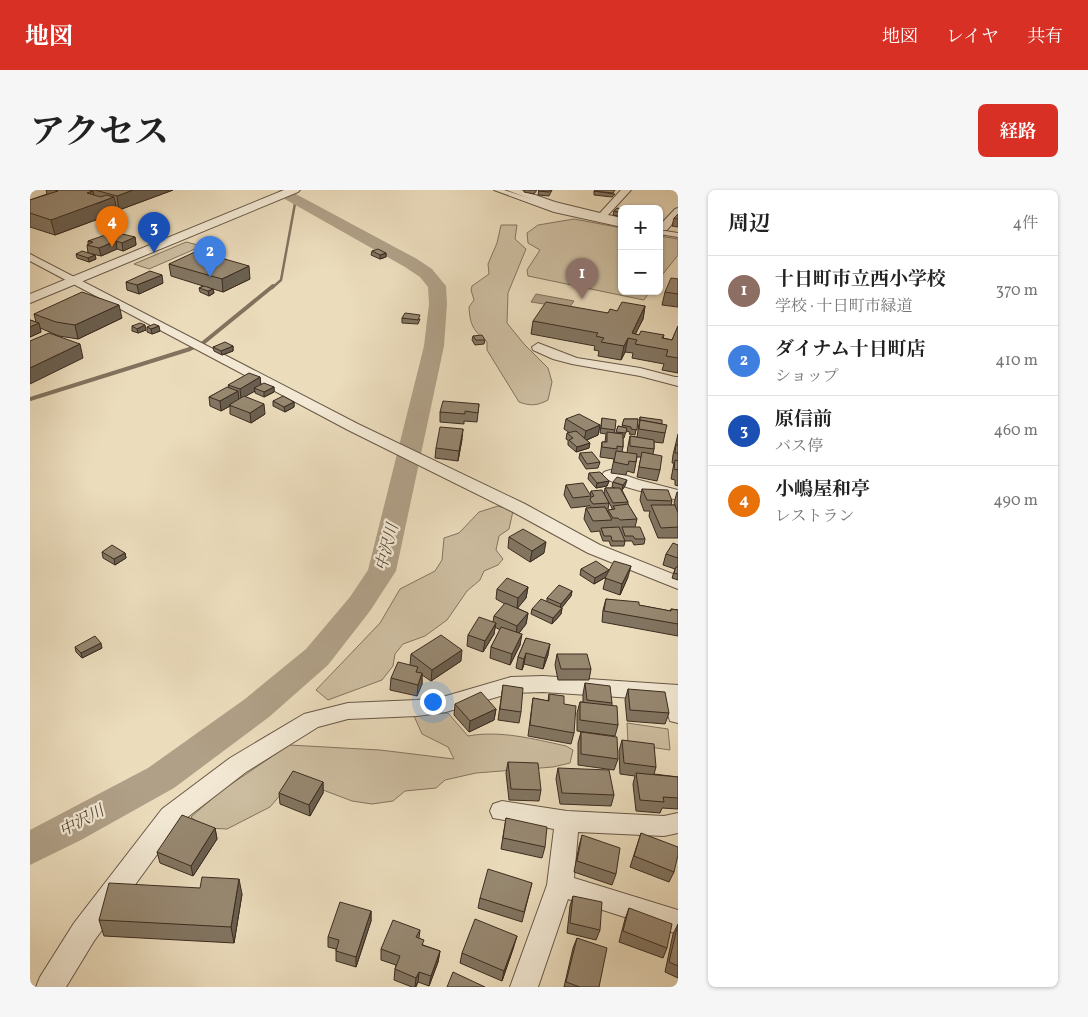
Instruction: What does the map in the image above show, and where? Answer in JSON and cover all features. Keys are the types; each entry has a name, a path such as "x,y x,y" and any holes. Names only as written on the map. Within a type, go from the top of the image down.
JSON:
{"street":[{"path":"30,299 294,190"},
{"path":"497,190 556,210 618,224"},
{"path":"512,190 554,200 602,217 618,220"},
{"path":"602,217 626,190"},
{"path":"663,226 678,211"},
{"path":"663,229 678,231"},
{"path":"663,230 678,235"},
{"path":"30,257 72,281 396,448 519,508 594,549 678,583"},
{"path":"538,347 552,355 570,361 654,374 678,382"},
{"path":"610,475 633,484 678,495"},
{"path":"50,987 84,932 171,816 238,765 312,720 348,710 417,708 446,704 511,685 543,684 675,693 678,715"},
{"path":"502,811 567,821 664,826 678,824"},
{"path":"524,987 560,885 567,821"},
{"path":"560,885 678,922"}],"shaded area":[{"path":"574,219 618,227 618,295 528,276 527,270 540,250 528,243 527,233 538,225"},
{"path":"501,225 517,225 515,239 526,249 508,293 507,323 524,344 548,368 552,382 548,400 537,404 530,405 519,402 487,350 487,342 475,330 470,318 469,307 474,300 471,290 472,286 489,274 488,264 497,243"},
{"path":"663,237 678,239 678,255 663,274"},
{"path":"186,242 202,246 149,269 134,264"},
{"path":"536,294 574,301 569,308 531,302"},
{"path":"620,295 647,295 644,300"},
{"path":"498,506 513,511 509,529 499,536 496,550 503,559 498,565 484,571 480,580 467,591 447,620 425,636 403,644 395,654 393,666 382,680 328,700 316,690 380,623 400,589 435,571 442,560 444,538 459,533 479,512"},
{"path":"448,713 468,736 480,734 505,735 566,746 573,750 570,763 553,767 476,773 445,780 436,788 405,791 393,801 372,804 352,801 294,779 270,807 227,829 204,828 191,817 221,791 289,745 380,750 454,759 448,747 422,734 414,716"},
{"path":"627,723 668,729 670,750 628,744"}],"building":[{"path":"55,190 88,190 93,191 87,193 101,197 106,195 114,197 51,220 30,213 30,200 58,191"},
{"path":"95,190 133,190 117,196"},
{"path":"539,190 551,190 549,192"},
{"path":"595,190 615,190 613,193"},
{"path":"114,232 135,237 122,243 116,241 99,248 87,245 93,242 88,241"},
{"path":"378,249 386,253 380,255 372,251"},
{"path":"82,251 95,255 88,258 76,254"},
{"path":"197,251 249,266 222,279 169,264"},
{"path":"150,271 162,275 137,285 126,282"},
{"path":"671,278 678,279 678,294 665,292"},
{"path":"204,286 213,289 208,291 199,288"},
{"path":"82,292 119,305 75,325 56,322 34,314"},
{"path":"546,302 608,313 610,309 617,311 622,302 645,306 632,333 639,335 641,331 664,335 662,338 672,340 678,326 678,358 666,356 668,350 635,344 637,340 628,338 624,346 601,342 604,338 596,336 598,333 533,321"},
{"path":"405,313 420,315 418,320 402,318"},
{"path":"30,320 39,323 30,327"},
{"path":"140,323 145,325 137,329 132,326"},
{"path":"154,324 159,326 151,329 147,327"},
{"path":"49,333 80,344 30,368 30,341"},
{"path":"482,335 485,340 476,340 473,336"},
{"path":"225,342 233,346 221,351 213,347"},
{"path":"249,373 260,377 240,389 228,385"},
{"path":"264,383 274,387 264,392 254,388"},
{"path":"227,387 238,391 220,401 209,397"},
{"path":"244,396 264,404 250,413 229,405"},
{"path":"283,396 294,402 284,407 273,401"},
{"path":"443,401 479,404 478,413 465,411 465,414 440,412"},
{"path":"579,414 600,425 586,431 566,419"},
{"path":"640,417 662,420 662,424 640,420"},
{"path":"602,418 616,420 615,430 601,428"},
{"path":"624,419 638,419 637,430 622,425"},
{"path":"640,420 667,425 665,433 639,429"},
{"path":"618,426 627,428 626,433 616,432"},
{"path":"440,427 463,429 459,451 436,448"},
{"path":"576,431 590,443 577,447 569,440 573,438 567,433"},
{"path":"607,432 623,434 623,447 617,446 617,449 602,447 602,442 607,442"},
{"path":"630,436 654,440 654,449 630,446"},
{"path":"676,445 678,445 678,453 675,453"},
{"path":"616,451 637,454 636,462 629,461 628,465 614,462"},
{"path":"592,452 600,462 587,464 580,453"},
{"path":"642,452 662,456 660,470 639,467"},
{"path":"675,460 678,461 678,470 674,469"},
{"path":"600,472 609,481 597,483 589,473"},
{"path":"617,477 627,480 623,485 613,482"},
{"path":"583,483 591,496 573,498 566,485"},
{"path":"605,488 620,488 628,502 613,503"},
{"path":"642,489 668,490 672,501 647,500"},
{"path":"602,490 609,503 593,504 590,500 594,496 591,491"},
{"path":"628,504 637,519 620,520 613,518 608,510 615,509 613,506"},
{"path":"651,505 675,505 678,513 678,527 661,528"},
{"path":"605,507 612,520 593,521 586,508"},
{"path":"619,527 625,541 612,541 611,536 604,536 601,528"},
{"path":"622,527 640,527 645,539 625,536"},
{"path":"523,529 546,542 532,551 509,537"},
{"path":"673,543 678,545 678,558 666,554"},
{"path":"112,545 125,553 114,559 102,552"},
{"path":"596,561 609,570 595,578 581,569"},
{"path":"614,561 631,566 622,584 605,578"},
{"path":"676,567 678,567 678,574 674,573"},
{"path":"507,578 528,587 518,598 497,589"},
{"path":"559,585 572,591 561,604 547,598"},
{"path":"541,599 562,608 553,618 532,609"},
{"path":"606,599 639,602 639,605 671,611 671,609 678,610 678,624 604,611"},
{"path":"505,603 528,613 517,626 494,616"},
{"path":"479,617 496,623 485,641 468,635"},
{"path":"501,627 522,634 512,654 491,647"},
{"path":"441,635 462,650 432,670 411,654"},
{"path":"95,636 101,643 81,653 75,647"},
{"path":"526,638 550,644 545,658 526,653 524,659 518,657"},
{"path":"557,654 587,654 591,669 561,669"},
{"path":"398,662 418,667 416,672 422,673 418,685 391,678"},
{"path":"585,683 610,686 612,703 587,700"},
{"path":"503,685 523,688 521,712 500,709"},
{"path":"628,689 665,692 669,713 630,710"},
{"path":"481,692 496,709 470,721 455,704"},
{"path":"549,694 564,696 564,704 576,706 574,733 530,725 533,698 549,701"},
{"path":"580,702 617,706 618,725 580,720"},
{"path":"581,732 617,737 618,759 581,754"},
{"path":"622,740 654,744 656,767 624,763"},
{"path":"508,762 538,763 541,790 511,789"},
{"path":"558,768 609,770 614,795 562,793"},
{"path":"293,771 323,782 309,805 279,793"},
{"path":"636,773 678,777 678,798 663,797 664,802 640,800"},
{"path":"182,815 215,828 191,866 157,852"},
{"path":"506,818 547,827 545,847 503,838"},
{"path":"641,833 678,847 674,872 634,856"},
{"path":"582,835 620,848 616,874 577,861"},
{"path":"488,869 532,883 524,912 480,898"},
{"path":"202,877 239,879 231,927 99,920 109,883 200,888"},
{"path":"573,896 602,902 600,930 570,923"},
{"path":"340,902 371,911 356,957 336,951 339,940 328,937"},
{"path":"629,908 672,924 667,948 623,931"},
{"path":"475,919 517,936 504,971 462,953"},
{"path":"393,920 420,930 416,937 424,940 422,945 440,951 431,976 419,972 416,978 395,969 400,956 381,949"},
{"path":"678,924 678,966 669,962"},
{"path":"577,938 607,948 599,987 580,987 566,982"},
{"path":"453,972 485,987 447,987"}],"waterway":[{"name":"中沢川","path":"30,848 161,778 257,708 317,657 360,604 382,571 434,346 438,304 437,286 426,273 411,263 288,195 286,190"},
{"path":"272,288 281,280 296,198"},
{"path":"30,399 190,349 203,343 273,286"}],"place":[{"name":"小嶋屋和亭","path":"112,247"},
{"name":"原信前","path":"154,253"},
{"name":"ダイナム十日町店","path":"210,277"},
{"name":"十日町市立西小学校","path":"582,299"}]}
